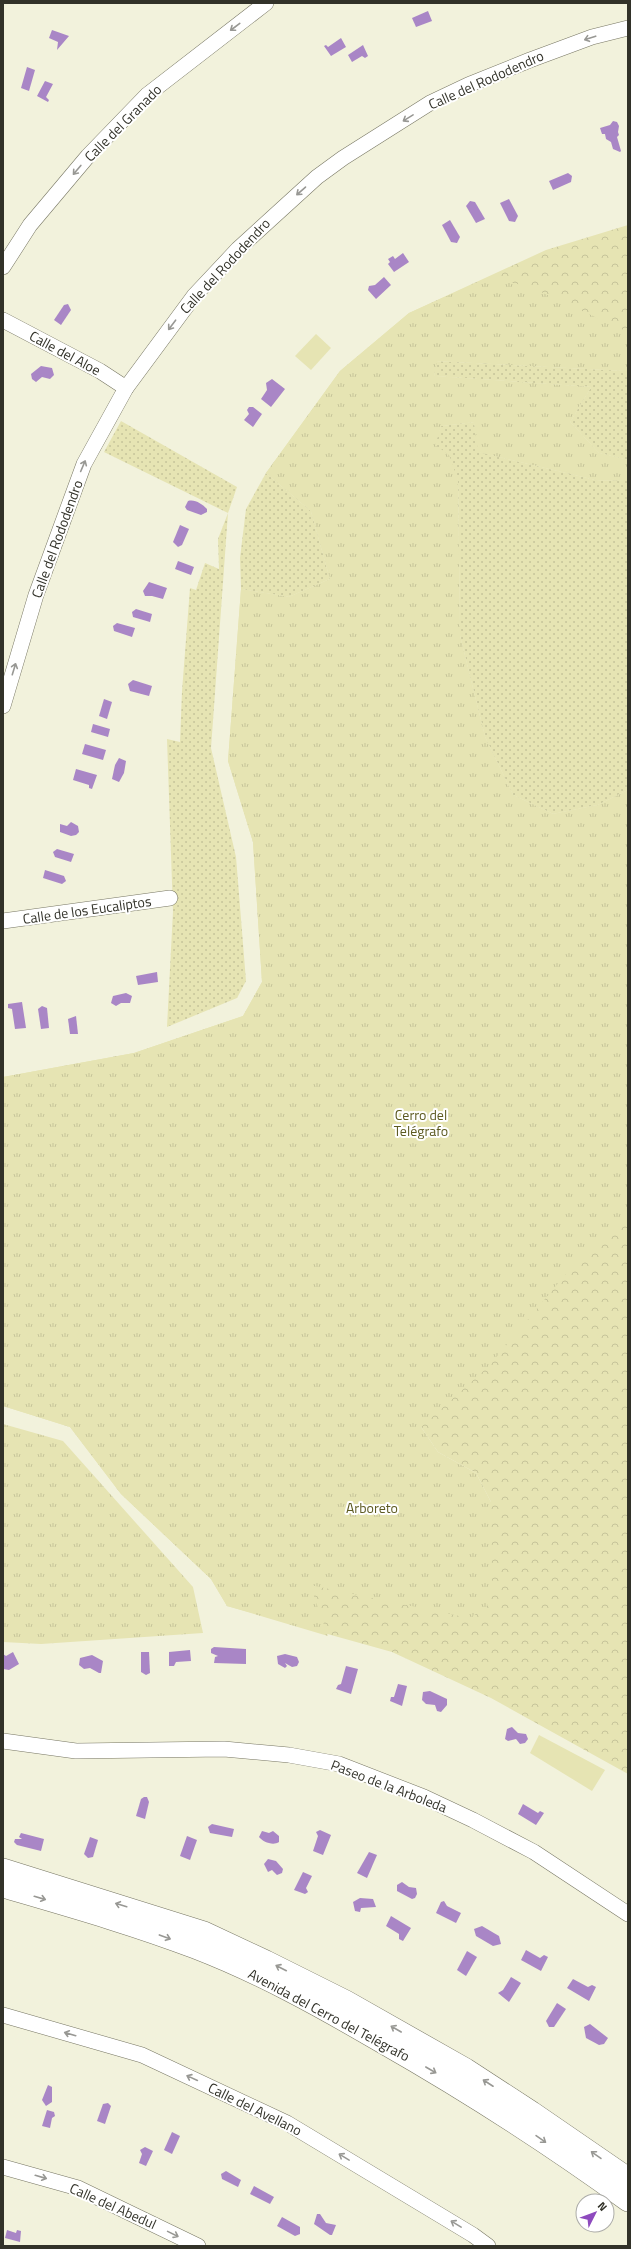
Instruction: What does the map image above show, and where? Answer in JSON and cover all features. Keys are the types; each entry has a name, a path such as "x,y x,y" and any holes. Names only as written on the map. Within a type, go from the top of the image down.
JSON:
{"street":[{"name":"Calle del Granado","path":"3,267 30,225 88,156 147,95 266,3"},
{"name":"Calle del Rododendro","path":"3,706 36,595 84,464 126,388 194,296 238,249 311,182 343,158 430,103 468,85 592,36 628,28"},
{"name":"Calle del Aloe","path":"3,320 100,371 126,388"},
{"name":"Calle de los Eucaliptos","path":"3,921 170,898"},
{"name":"Paseo de la Arboleda","path":"3,1742 76,1751 224,1749 289,1755 338,1764 424,1797 473,1820 534,1852 628,1914"},
{"name":"Avenida del Cerro del Telégrafo","path":"3,1869 204,1932 273,1964 346,2001 466,2069 545,2120 628,2178"},
{"name":"Avenida del Cerro del Telégrafo","path":"3,1887 133,1925 197,1949 258,1976 338,2017 456,2085 523,2127 628,2201"},
{"name":"Calle del Avellano","path":"3,2014 142,2055 286,2123 473,2235 488,2246"},
{"name":"Calle del Abedul","path":"3,2167 78,2188 198,2246"}],"green space":[{"name":"Cerro del Telégrafo","path":"628,225 628,371 437,361 434,376 591,387 570,422 599,453 628,460 628,481 596,480 478,452 474,422 441,426 435,445 449,455 458,481 460,636 485,737 513,795 553,814 598,805 628,790 628,1774 491,1698 392,1652 227,1606 211,1579 121,1494 70,1427 3,1406 3,1077 134,1053 243,1016 262,982 253,842 228,761 241,589 289,597 330,579 311,511 266,473 340,371 409,313 546,250","holes":["421,1427 438,1452 476,1473 491,1502 249,1439"]},
{"name":"Cerro del Telégrafo","path":"489,277 530,287 628,332 628,371 437,361 434,376 591,387 570,422 599,453 628,460 628,481 596,480 478,452 474,422 441,426 435,445 449,455 458,481 460,636 485,737 513,795 553,814 598,805 628,790 628,1223 623,1223 565,1275 489,1366 421,1427 438,1452 476,1473 491,1502 492,1592 486,1608 469,1618 310,1585 328,1636 227,1606 211,1579 121,1494 70,1427 3,1406 3,1077 134,1053 243,1016 262,982 253,842 228,761 241,589 289,597 330,579 311,511 266,473 340,371 409,313"},
{"path":"316,334 331,348 311,370 295,356"},
{"path":"436,361 628,371 628,460 599,453 570,422 591,387 434,376"},
{"path":"121,421 237,487 228,513 104,452"},
{"path":"474,422 479,452 596,480 628,481 628,790 598,805 553,814 513,795 485,737 460,636 458,481 434,445 441,426"},
{"path":"266,473 311,511 330,579 289,597 241,589 240,558 246,509"},
{"path":"228,513 211,748 236,857 246,981 237,998 167,1027 173,911 167,739 180,742 182,691 190,588 196,590 205,563 219,569 218,539"},
{"path":"3,1424 63,1441 193,1587 203,1633 41,1644 3,1642"},
{"path":"539,1735 605,1770 592,1791 530,1753"}],"shaded area":[{"path":"428,11 432,21 416,27 412,18"},
{"path":"52,30 69,36 57,50 58,42 49,38"},
{"path":"341,38 346,47 331,56 324,46 326,45 328,47"},
{"path":"363,45 368,56 365,58 362,56 352,62 348,55"},
{"path":"27,67 35,70 29,91 21,88"},
{"path":"45,81 53,84 46,97 49,100 48,102 37,96"},
{"path":"613,121 617,122 619,126 619,135 617,137 620,152 613,149 611,142 606,139 605,134 602,134 600,128 610,125"},
{"path":"568,173 572,176 571,182 553,190 549,181"},
{"path":"509,199 518,216 515,222 509,221 500,203"},
{"path":"470,201 475,202 485,219 476,223 466,206"},
{"path":"450,220 460,237 457,243 451,242 442,225"},
{"path":"403,253 409,262 394,272 388,264 390,262 388,259 393,256 395,259"},
{"path":"384,277 391,285 376,299 368,290 369,286 375,285"},
{"path":"68,304 71,310 61,325 54,320 64,305"},
{"path":"41,366 52,368 54,375 50,379 42,377 36,382 32,379 31,374"},
{"path":"272,379 285,389 271,407 261,399 267,390 266,383"},
{"path":"249,407 253,407 262,414 253,427 244,420 249,414 247,410"},
{"path":"188,501 196,501 207,509 207,512 201,515 187,510 185,507"},
{"path":"180,525 189,529 182,545 178,547 173,542"},
{"path":"178,561 194,567 191,575 175,569"},
{"path":"149,582 167,588 163,599 145,596 143,591"},
{"path":"136,609 152,614 150,622 133,617 132,612"},
{"path":"117,623 135,628 132,637 114,631 113,626"},
{"path":"133,680 152,686 149,696 130,691 128,684"},
{"path":"104,699 112,702 107,719 99,716"},
{"path":"93,724 110,729 108,737 91,732"},
{"path":"85,744 106,750 103,760 82,754"},
{"path":"119,758 126,761 124,773 119,782 112,779 115,765"},
{"path":"76,769 97,775 92,789 89,788 89,785 73,780"},
{"path":"71,822 78,826 79,832 76,835 71,836 60,832 60,824 67,826"},
{"path":"57,849 74,854 71,862 55,857 53,852"},
{"path":"45,870 64,876 66,881 62,884 43,878"},
{"path":"157,972 158,982 138,985 136,976"},
{"path":"126,993 132,996 130,1003 121,1003 116,1006 111,1003 113,996"},
{"path":"22,1002 26,1028 15,1029 12,1009 8,1008 8,1004"},
{"path":"42,1006 47,1008 49,1028 41,1029 38,1009"},
{"path":"76,1016 78,1034 70,1034 68,1019"},
{"path":"214,1647 246,1649 246,1664 214,1663 215,1657 218,1656 211,1653 211,1649"},
{"path":"190,1650 191,1661 176,1662 174,1666 169,1666 169,1652"},
{"path":"13,1652 19,1664 9,1670 3,1669 3,1654 6,1656"},
{"path":"141,1652 149,1652 150,1673 146,1675 141,1672"},
{"path":"285,1654 297,1657 299,1662 297,1666 292,1667 285,1663 287,1666 285,1668 278,1664 277,1656"},
{"path":"92,1655 103,1661 101,1673 90,1668 84,1669 79,1665 80,1658"},
{"path":"346,1666 358,1669 351,1694 336,1689 338,1685 341,1684"},
{"path":"398,1684 407,1686 402,1706 390,1701 391,1697 394,1697"},
{"path":"430,1691 447,1699 447,1705 441,1712 437,1711 435,1705 426,1704 422,1700 423,1692"},
{"path":"512,1727 518,1733 526,1734 528,1739 525,1743 520,1744 516,1739 508,1741 505,1739 507,1729"},
{"path":"147,1797 149,1802 145,1819 136,1816 141,1799"},
{"path":"523,1804 538,1813 540,1811 544,1813 536,1825 518,1814"},
{"path":"212,1824 234,1829 232,1837 210,1833 208,1827"},
{"path":"320,1830 331,1835 323,1855 313,1851 318,1836 316,1832"},
{"path":"262,1831 269,1833 273,1831 279,1836 279,1842 268,1843 263,1840 259,1837"},
{"path":"21,1833 44,1839 41,1851 17,1845 14,1842 15,1839 22,1839 19,1837"},
{"path":"187,1836 197,1840 190,1860 180,1856"},
{"path":"90,1837 98,1840 93,1857 88,1858 84,1854"},
{"path":"369,1852 377,1855 367,1878 357,1873"},
{"path":"268,1859 276,1861 283,1869 282,1873 277,1875 272,1870 268,1872 264,1864"},
{"path":"303,1872 312,1876 306,1888 308,1892 305,1894 294,1890"},
{"path":"402,1882 409,1887 416,1888 417,1894 415,1898 412,1899 397,1891 397,1885"},
{"path":"360,1898 373,1899 376,1907 361,1908 360,1912 355,1911 353,1902"},
{"path":"444,1901 447,1906 461,1913 456,1923 436,1913 441,1902"},
{"path":"391,1916 411,1928 403,1941 399,1939 399,1934 386,1926"},
{"path":"482,1926 499,1936 501,1944 493,1946 476,1936 474,1929"},
{"path":"526,1950 540,1958 544,1955 548,1957 541,1971 521,1960"},
{"path":"467,1951 477,1957 466,1976 457,1970"},
{"path":"511,1977 521,1983 509,2002 498,1993 503,1990"},
{"path":"573,1979 588,1987 592,1985 596,1987 589,2001 567,1988"},
{"path":"557,2003 566,2009 554,2027 549,2027 546,2021"},
{"path":"590,2024 608,2038 604,2044 599,2045 586,2038 584,2027"},
{"path":"48,2085 52,2087 52,2102 46,2106 42,2100"},
{"path":"108,2103 111,2106 105,2124 97,2121 103,2104"},
{"path":"47,2110 54,2112 55,2116 52,2118 50,2128 42,2126"},
{"path":"172,2132 180,2136 172,2154 164,2150"},
{"path":"145,2147 153,2151 146,2166 139,2163 142,2154 140,2150"},
{"path":"226,2171 241,2180 238,2187 222,2179 221,2174"},
{"path":"254,2186 274,2197 270,2204 250,2194"},
{"path":"317,2214 320,2214 326,2223 336,2225 332,2235 314,2224"},
{"path":"282,2217 300,2227 300,2234 295,2236 277,2226"},
{"path":"7,2230 16,2233 17,2230 21,2231 20,2242 5,2238"}],"park label":[{"name":"Arboreto","path":"372,1508"}]}
